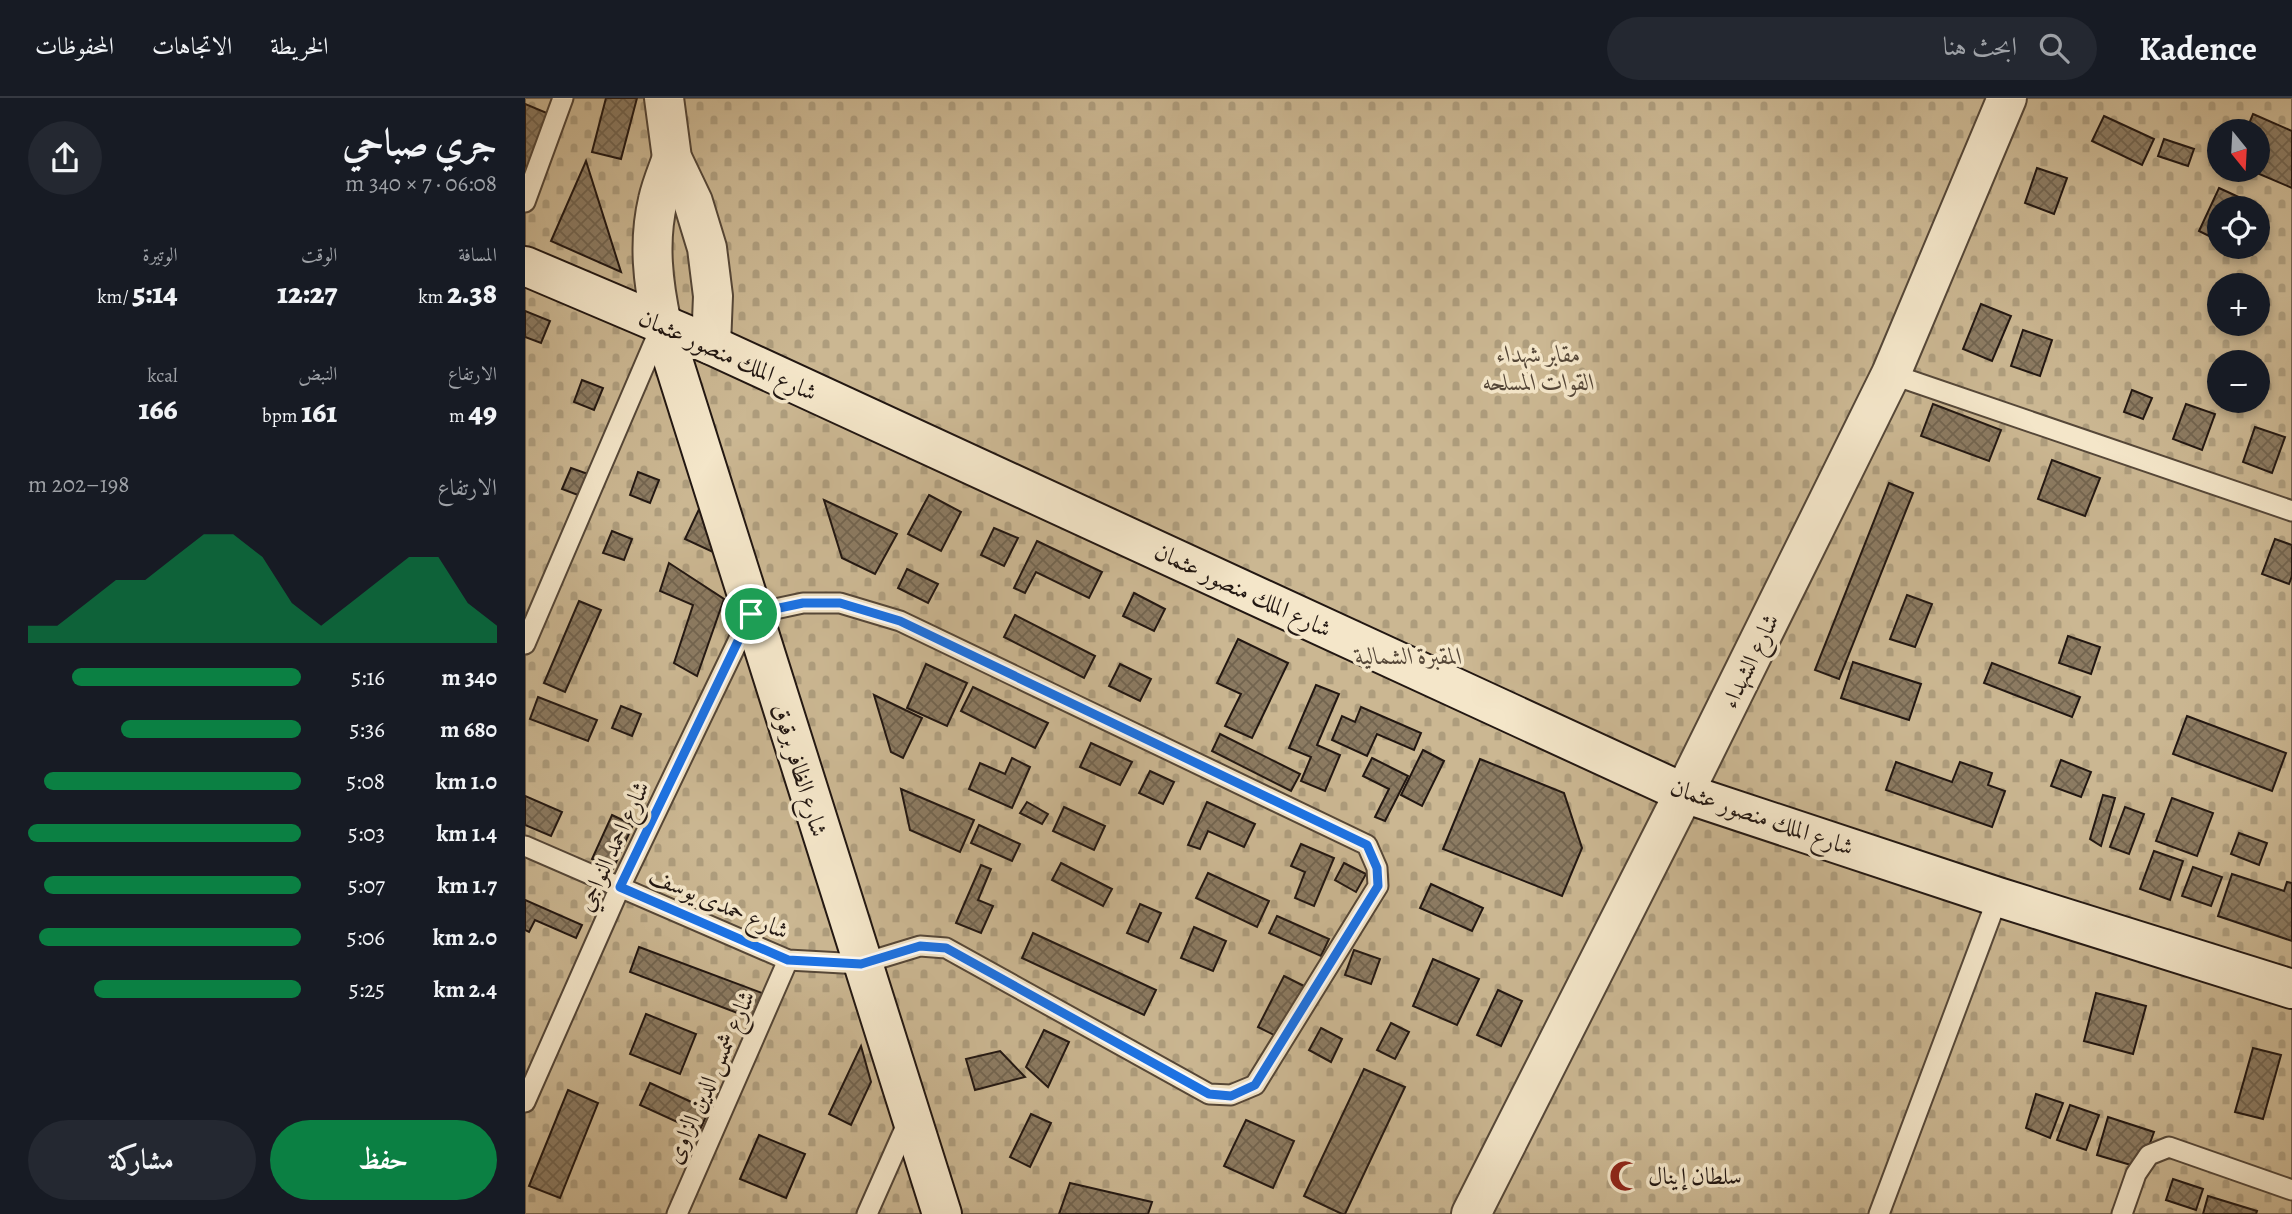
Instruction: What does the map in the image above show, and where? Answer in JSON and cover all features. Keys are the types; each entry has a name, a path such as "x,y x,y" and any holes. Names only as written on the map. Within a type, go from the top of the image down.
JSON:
{"main road":[{"path":"664,98 672,158 692,202 707,248 713,296 711,345"},
{"name":"شارع الشهداء","path":"1471,1214 1685,793 1891,374 2007,98"},
{"name":"شارع الظافر برقوق","path":"672,158 658,199 652,241 653,283 662,325 941,1214"},
{"name":"شارع الملك منصور عثمان","path":"525,266 711,345 1685,793 1998,897 2292,989"}],"lane":[{"path":"525,202 563,98"},
{"path":"525,645 662,325"},
{"path":"1891,374 2292,511"},
{"path":"751,614 803,603 840,603 900,621 1367,845 1377,868 1378,886 1255,1085 1231,1096 1209,1094 946,948 920,946 861,964"},
{"name":"شارع احمد النواجي","path":"525,1102 620,887 751,614"},
{"name":"شارع حمدى يوسف","path":"525,846 788,960 861,964"},
{"path":"1879,1214 1998,897"},
{"name":"شارع شمس الدين الزاوى","path":"677,1214 788,960"},
{"path":"867,1214 910,1116"},
{"path":"2122,1214 2136,1174 2149,1155 2169,1147 2292,1190"}],"green space":[{"name":"المقبرة الشمالية","path":"525,98 2292,98 2292,1214 525,1214"}],"building":[{"path":"606,98 637,98 621,159 592,152"},
{"path":"525,104 554,116 525,186"},
{"path":"2253,114 2264,119 2251,119"},
{"path":"2104,116 2154,139 2142,165 2092,141"},
{"path":"2270,121 2292,131 2292,188 2270,179"},
{"path":"2164,139 2194,149 2188,166 2158,156"},
{"path":"586,161 621,272 551,241"},
{"path":"2037,168 2067,178 2054,214 2025,203"},
{"path":"2219,188 2236,196 2215,196"},
{"path":"2207,214 2207,235 2199,231"},
{"path":"1981,304 2011,316 1992,361 1963,349"},
{"path":"525,311 550,321 541,343 525,337"},
{"path":"2023,330 2052,340 2040,376 2011,366"},
{"path":"582,380 603,388 594,410 574,402"},
{"path":"2132,390 2152,398 2143,419 2124,412"},
{"path":"1933,404 2001,430 1989,461 1921,436"},
{"path":"2186,404 2215,414 2202,450 2173,439"},
{"path":"2255,427 2285,437 2272,473 2243,462"},
{"path":"2052,460 2100,478 2085,516 2038,499"},
{"path":"571,468 591,475 583,497 562,489"},
{"path":"638,472 659,480 650,503 630,495"},
{"path":"1889,483 1913,493 1839,679 1815,670"},
{"path":"929,495 961,512 941,551 908,534"},
{"path":"824,500 897,534 875,574 842,558"},
{"path":"701,505 715,553 685,539"},
{"path":"994,528 1018,538 1004,566 981,555"},
{"path":"612,531 632,539 624,560 603,553"},
{"path":"2275,539 2292,545 2292,576 2289,584 2262,574"},
{"path":"1037,541 1102,572 1089,598 1036,572 1025,593 1014,588"},
{"path":"669,563 724,599 697,676 674,663 693,605 660,591"},
{"path":"907,569 938,584 928,603 898,588"},
{"path":"1134,593 1165,609 1154,631 1123,616"},
{"path":"1907,595 1932,604 1915,647 1890,639"},
{"path":"579,601 601,610 565,692 544,683"},
{"path":"1015,615 1095,656 1084,678 1004,637"},
{"path":"2068,636 2100,647 2091,674 2059,663"},
{"path":"1238,639 1288,663 1252,738 1225,726 1241,694 1217,683"},
{"path":"1853,662 1921,684 1909,720 1841,698"},
{"path":"1992,663 2080,697 2072,717 1984,683"},
{"path":"926,664 967,683 947,726 907,708"},
{"path":"1120,664 1151,679 1140,701 1109,686"},
{"path":"1316,685 1339,694 1317,745 1340,755 1325,791 1301,781 1311,757 1289,748"},
{"path":"973,687 1048,723 1035,748 961,711"},
{"path":"874,695 922,718 903,758 891,752"},
{"path":"538,697 597,720 588,741 530,719"},
{"path":"621,706 641,714 632,736 612,728"},
{"path":"1361,707 1421,733 1414,750 1377,734 1367,756 1332,740 1342,716 1355,722"},
{"path":"2187,716 2286,753 2272,791 2173,754"},
{"path":"1220,734 1300,774 1291,791 1212,751"},
{"path":"1091,743 1132,762 1120,785 1080,767"},
{"path":"1423,750 1444,761 1422,806 1401,795"},
{"path":"1012,758 1030,767 1012,808 969,789 980,763 1005,774"},
{"path":"1372,758 1408,776 1385,821 1375,817 1389,789 1363,776"},
{"path":"1480,759 1564,793 1582,848 1562,896 1443,849"},
{"path":"2061,760 2091,772 2081,797 2051,786"},
{"path":"1896,762 1952,782 1960,762 1992,773 1988,785 2005,791 1992,827 1886,790"},
{"path":"1150,771 1174,782 1163,804 1139,793"},
{"path":"901,789 974,820 960,852 910,830"},
{"path":"2103,795 2115,798 2101,846 2090,839"},
{"path":"525,796 562,812 551,836 525,825"},
{"path":"2172,798 2213,813 2197,856 2156,841"},
{"path":"1027,802 1048,814 1042,824 1020,813"},
{"path":"1207,802 1255,824 1244,847 1208,831 1200,849 1188,845"},
{"path":"1064,807 1105,826 1094,850 1053,831"},
{"path":"2125,807 2144,814 2129,854 2110,847"},
{"path":"612,815 633,825 613,869 592,859"},
{"path":"979,825 1020,844 1012,861 971,843"},
{"path":"2239,833 2267,843 2259,865 2231,854"},
{"path":"1301,844 1334,858 1314,906 1295,898 1305,872 1291,866"},
{"path":"2154,851 2183,861 2170,900 2140,889"},
{"path":"1061,863 1112,889 1103,906 1052,880"},
{"path":"1344,863 1366,874 1356,892 1335,880"},
{"path":"981,865 991,869 978,900 993,906 981,933 956,923"},
{"path":"2193,867 2222,877 2211,906 2182,896"},
{"path":"1208,873 1269,901 1257,927 1196,898"},
{"path":"2232,874 2284,891 2287,882 2292,883 2292,941 2218,916"},
{"path":"1431,884 1483,908 1472,931 1420,908"},
{"path":"525,900 582,925 576,938 535,920 529,932 525,930"},
{"path":"1140,904 1161,913 1148,942 1127,933"},
{"path":"1277,916 1329,939 1321,956 1269,933"},
{"path":"1194,927 1226,941 1213,971 1181,958"},
{"path":"1033,933 1156,990 1144,1015 1022,958"},
{"path":"639,947 770,996 761,1022 630,972"},
{"path":"1354,950 1380,959 1371,984 1345,975"},
{"path":"1433,959 1479,979 1457,1025 1413,1006"},
{"path":"1284,976 1308,988 1282,1039 1258,1027"},
{"path":"1498,990 1522,1001 1501,1046 1477,1035"},
{"path":"2096,993 2146,1006 2133,1054 2084,1041"},
{"path":"646,1014 696,1034 680,1074 630,1054"},
{"path":"1391,1023 1409,1032 1395,1059 1377,1050"},
{"path":"1321,1028 1342,1039 1331,1062 1309,1050"},
{"path":"1044,1030 1069,1042 1048,1087 1026,1067"},
{"path":"861,1046 871,1082 851,1125 829,1114"},
{"path":"2253,1048 2281,1055 2263,1119 2235,1112"},
{"path":"1000,1051 1025,1077 975,1090 966,1059"},
{"path":"1364,1069 1405,1087 1345,1214 1342,1214 1304,1196"},
{"path":"650,1083 709,1110 699,1132 640,1105"},
{"path":"568,1090 598,1103 560,1198 529,1186"},
{"path":"2036,1094 2063,1103 2050,1138 2026,1128"},
{"path":"2070,1105 2099,1115 2086,1150 2057,1140"},
{"path":"1031,1114 1051,1123 1030,1167 1010,1157"},
{"path":"2108,1117 2154,1132 2141,1168 2097,1155"},
{"path":"1246,1120 1294,1141 1273,1188 1224,1166"},
{"path":"759,1135 805,1154 786,1198 740,1179"},
{"path":"2173,1179 2203,1189 2196,1210 2166,1200"},
{"path":"1070,1183 1152,1202 1148,1214 1059,1214"},
{"path":"2208,1196 2257,1211 2256,1214 2203,1214"}],"place":[{"name":"سلطان إينال","path":"1625,1176"}],"route":[{"path":"803,603 840,603 900,621 1367,845 1377,868 1378,886 1255,1085 1231,1096 1209,1094 946,948 920,946 861,964 788,960 620,887 751,614 803,603"}],"park label":[{"name":"مقابر شهداء القوات المسلحه","path":"1539,368"}]}
